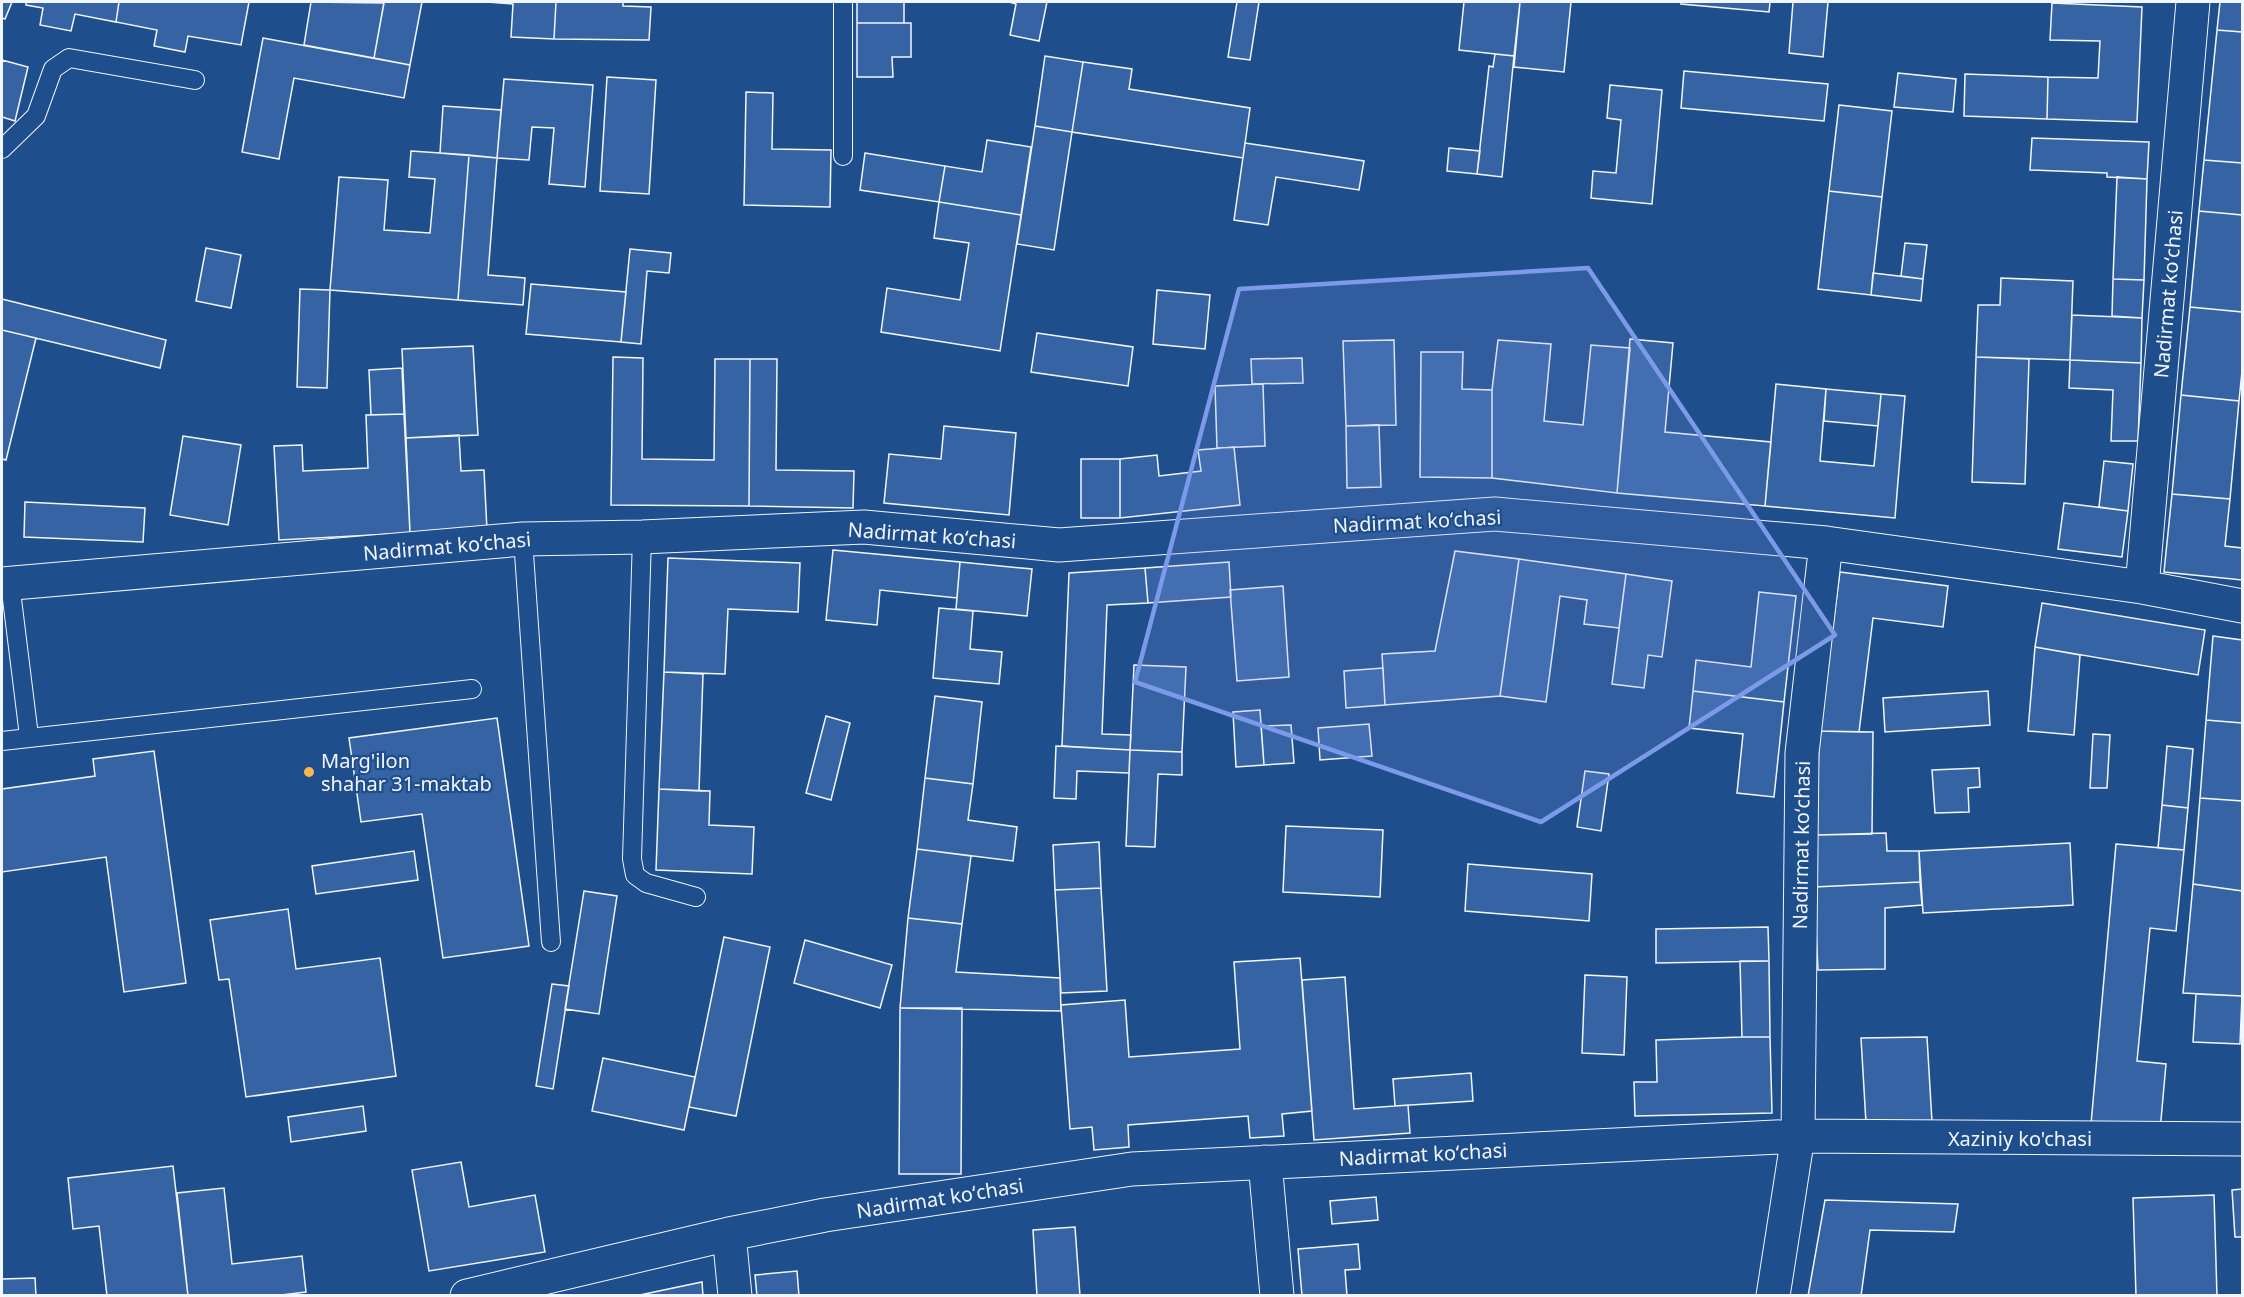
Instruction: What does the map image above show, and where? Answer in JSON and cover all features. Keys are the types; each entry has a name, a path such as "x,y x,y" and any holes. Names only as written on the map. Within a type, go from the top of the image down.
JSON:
{"street":[{"name":"Nadirmat koʻchasi","path":"2142,587 2193,2"},
{"name":"Nadirmat koʻchasi","path":"6,584 523,539 642,537 864,527 1059,545 1496,514 1826,543 2142,587 2242,606"},
{"name":"Nadirmat koʻchasi","path":"467,1296 729,1234 825,1215 1132,1169 1797,1136 1802,753 1826,543"},
{"name":"Xaziniy ko'chasi","path":"1797,1136 2242,1139"},
{"path":"1773,1296 1797,1136"},
{"path":"1265,1162 1277,1296"},
{"path":"729,1234 735,1296"}],"lane":[{"path":"843,2 843,156"},
{"path":"2,149 36,116 53,69 69,58 195,80"},
{"path":"642,537 632,859 635,874 646,883 696,897"},
{"path":"523,539 551,942"},
{"path":"6,584 29,736"},
{"path":"2,741 29,736 472,689"}],"highlighted area":[{"path":"1588,268 1835,635 1541,822 1135,682 1239,289"}],"building":[{"path":"2,2 12,2 5,19 2,18"},
{"path":"26,2 119,2 116,22 75,14 71,31 40,25 43,8 26,5"},
{"path":"119,2 249,2 241,45 188,36 185,52 154,46 157,30 116,22"},
{"path":"311,2 384,3 374,58 304,45"},
{"path":"384,2 422,2 410,65 374,58"},
{"path":"487,2 556,2 554,39 511,37 513,4"},
{"path":"556,2 623,2 623,6 651,7 649,40 554,39"},
{"path":"857,2 904,2 904,23 857,23"},
{"path":"1009,2 1047,2 1039,41 1010,35 1016,4"},
{"path":"1237,2 1259,2 1250,60 1228,57"},
{"path":"1464,2 1520,2 1514,56 1459,50"},
{"path":"1520,2 1571,2 1564,72 1514,67"},
{"path":"1681,2 1770,2 1769,12 1681,4"},
{"path":"1793,2 1828,2 1823,57 1789,53"},
{"path":"2220,2 2242,2 2242,32 2217,30"},
{"path":"2052,3 2142,7 2137,122 2047,119 2048,77 2098,78 2100,41 2050,40"},
{"path":"857,23 911,23 911,57 892,57 893,77 857,77"},
{"path":"2217,30 2242,32 2242,163 2204,160"},
{"path":"263,38 410,65 404,98 294,78 279,159 242,152"},
{"path":"1495,54 1514,56 1502,177 1477,174 1489,66 1493,67"},
{"path":"1045,56 1083,62 1072,132 1035,126"},
{"path":"2,60 28,67 15,121 2,117"},
{"path":"1083,62 1132,69 1129,89 1250,108 1243,158 1072,132"},
{"path":"1684,71 1828,84 1824,121 1681,108"},
{"path":"1898,73 1956,79 1953,112 1894,107"},
{"path":"1965,74 2048,77 2047,119 1964,116"},
{"path":"607,77 656,80 649,194 600,191"},
{"path":"504,79 593,85 585,187 549,184 554,128 532,127 529,160 497,158"},
{"path":"1610,85 1662,90 1652,204 1591,198 1593,171 1616,173 1621,120 1607,118"},
{"path":"746,92 773,93 772,149 831,150 830,207 744,205"},
{"path":"1839,105 1892,111 1882,197 1829,191"},
{"path":"443,106 501,110 497,158 440,153"},
{"path":"1035,126 1072,132 1054,250 1017,244"},
{"path":"2032,138 2149,142 2147,179 2107,177 2107,173 2030,170"},
{"path":"987,140 1031,147 1021,215 939,202 945,166 982,172"},
{"path":"1245,143 1364,161 1359,190 1276,177 1268,225 1234,220"},
{"path":"1449,148 1480,151 1477,174 1447,171"},
{"path":"411,151 469,155 458,300 330,290 339,177 388,180 384,230 430,233 435,179 409,177"},
{"path":"865,153 945,166 939,202 860,190"},
{"path":"469,155 497,158 488,275 525,278 523,305 458,300"},
{"path":"2204,160 2242,163 2242,215 2199,211"},
{"path":"2117,177 2147,179 2144,280 2113,279"},
{"path":"1829,191 1882,197 1871,295 1818,289"},
{"path":"939,202 1021,215 1000,351 881,332 887,288 960,300 969,243 934,238"},
{"path":"2199,211 2242,215 2242,312 2190,307"},
{"path":"1905,243 1927,245 1923,279 1901,276"},
{"path":"206,248 241,255 231,308 196,301"},
{"path":"630,249 671,253 669,273 647,271 641,344 621,342"},
{"path":"1873,273 1923,279 1921,301 1871,295"},
{"path":"2001,278 2073,281 2070,360 1976,357 1978,305 2000,305"},
{"path":"2113,279 2144,280 2142,318 2112,316"},
{"path":"531,284 626,292 621,342 526,334"},
{"path":"300,289 330,290 327,388 297,387"},
{"path":"1157,290 1210,295 1205,349 1153,344"},
{"path":"2,299 166,340 160,368 2,330"},
{"path":"2190,307 2242,312 2242,371 2239,401 2181,395"},
{"path":"2072,315 2142,318 2141,363 2070,360"},
{"path":"2,330 36,338 6,460 2,459"},
{"path":"1037,333 1133,347 1128,386 1031,372"},
{"path":"1630,339 1673,343 1665,432 1771,442 1765,506 1617,493"},
{"path":"1394,340 1396,425 1346,426 1343,341"},
{"path":"1498,340 1551,344 1544,421 1583,425 1591,345 1630,348 1617,493 1492,478 1492,390"},
{"path":"473,346 478,435 406,438 402,349"},
{"path":"1421,352 1463,352 1462,389 1492,390 1492,478 1420,477"},
{"path":"613,357 643,358 642,459 714,460 715,359 750,359 749,506 611,505"},
{"path":"1976,357 2029,359 2025,484 1972,482"},
{"path":"1302,358 1303,383 1252,384 1251,359"},
{"path":"750,359 777,359 776,470 854,471 853,508 749,506"},
{"path":"2070,360 2141,363 2138,441 2111,441 2113,390 2069,388"},
{"path":"402,368 404,414 371,415 369,370"},
{"path":"1263,384 1265,446 1217,448 1215,386"},
{"path":"1776,384 1826,389 1820,461 1874,466 1881,394 1905,396 1895,518 1765,506"},
{"path":"1826,389 1881,394 1878,426 1824,421"},
{"path":"2181,395 2239,401 2230,499 2172,494"},
{"path":"404,414 410,533 279,540 274,446 302,445 303,471 368,468 366,415"},
{"path":"1379,425 1381,487 1347,488 1346,426"},
{"path":"944,426 1016,433 1009,515 884,503 889,454 941,459"},
{"path":"459,435 461,471 484,470 487,530 410,533 406,438"},
{"path":"183,436 241,445 228,525 170,515"},
{"path":"1234,447 1240,505 1120,518 1120,459 1157,455 1159,476 1201,471 1198,450"},
{"path":"1081,459 1120,459 1120,518 1081,518"},
{"path":"2104,461 2133,464 2128,511 2099,507"},
{"path":"2172,494 2230,499 2225,546 2242,548 2242,580 2164,572"},
{"path":"25,502 145,508 143,542 24,537"},
{"path":"2064,503 2128,511 2122,557 2058,549"},
{"path":"833,550 960,562 957,598 880,590 877,625 826,620"},
{"path":"1455,551 1519,559 1500,696 1385,705 1382,654 1435,651"},
{"path":"668,558 800,563 798,612 728,609 725,674 664,672"},
{"path":"1519,559 1626,574 1619,628 1584,624 1587,600 1560,596 1546,702 1500,696"},
{"path":"960,562 1032,569 1027,616 956,609"},
{"path":"1229,562 1231,597 1148,603 1145,568"},
{"path":"1145,568 1148,603 1107,605 1102,734 1131,735 1130,750 1062,746 1069,573"},
{"path":"1840,572 1948,586 1943,627 1873,618 1859,732 1819,731"},
{"path":"1626,574 1672,581 1662,657 1648,655 1644,688 1612,684"},
{"path":"1283,586 1289,677 1237,681 1230,590"},
{"path":"1759,592 1796,596 1784,702 1693,691 1696,660 1751,667"},
{"path":"2042,603 2205,630 2198,675 2035,647"},
{"path":"939,608 973,611 970,649 1002,652 999,684 933,678"},
{"path":"2213,636 2242,640 2242,723 2206,720"},
{"path":"2035,647 2080,655 2074,735 2028,731"},
{"path":"1134,665 1186,667 1182,752 1130,750"},
{"path":"1383,668 1385,705 1346,708 1344,671"},
{"path":"664,672 703,674 699,791 659,789"},
{"path":"1693,691 1784,702 1774,797 1737,793 1743,734 1689,728"},
{"path":"1988,691 1990,725 1885,732 1883,698"},
{"path":"935,696 982,702 973,784 925,778"},
{"path":"1260,710 1264,765 1236,767 1233,712"},
{"path":"826,716 850,723 831,800 806,793"},
{"path":"497,718 529,946 443,958 422,814 361,822 349,738"},
{"path":"2206,720 2242,723 2242,801 2200,798"},
{"path":"1369,724 1372,756 1320,760 1318,728"},
{"path":"1291,725 1294,763 1264,765 1261,726"},
{"path":"1819,731 1873,732 1872,834 1817,835"},
{"path":"2093,734 2110,735 2107,788 2090,788"},
{"path":"1056,746 1130,750 1129,773 1077,771 1076,799 1054,798"},
{"path":"2167,746 2193,749 2188,808 2162,805"},
{"path":"1130,750 1182,752 1182,775 1158,774 1155,847 1126,846"},
{"path":"154,751 186,983 124,992 106,857 2,872 2,789 95,776 93,759"},
{"path":"1979,768 1980,787 1968,788 1969,812 1935,813 1932,770"},
{"path":"1585,771 1609,774 1601,831 1577,827"},
{"path":"925,778 973,784 968,820 1017,827 1013,861 917,849"},
{"path":"659,789 710,791 709,825 754,827 752,874 656,870"},
{"path":"2200,798 2242,801 2242,891 2193,884"},
{"path":"2162,805 2188,808 2184,850 2158,848"},
{"path":"1286,826 1383,830 1380,897 1283,892"},
{"path":"1886,833 1887,851 1919,851 1920,882 1814,887 1817,835"},
{"path":"1099,842 1101,888 1055,890 1053,845"},
{"path":"2070,843 2073,905 1923,913 1919,851"},
{"path":"2116,844 2184,850 2176,931 2150,928 2137,1061 2166,1064 2160,1131 2091,1124"},
{"path":"917,849 971,856 962,924 908,918"},
{"path":"414,851 418,880 316,894 312,866"},
{"path":"1468,864 1592,874 1589,921 1465,911"},
{"path":"1920,882 1922,905 1885,908 1885,969 1818,970 1814,887"},
{"path":"2193,884 2242,891 2242,996 2183,993"},
{"path":"1101,888 1107,991 1061,993 1055,890"},
{"path":"584,891 617,896 599,1014 565,1009"},
{"path":"288,909 296,969 380,958 396,1076 246,1097 229,979 219,980 210,920"},
{"path":"908,918 962,924 956,972 1060,978 1061,1011 900,1008"},
{"path":"1768,927 1769,961 1656,963 1656,929"},
{"path":"724,937 770,947 736,1116 689,1107"},
{"path":"805,940 892,965 880,1008 794,983"},
{"path":"1300,958 1312,1111 1282,1114 1284,1136 1250,1138 1248,1116 1128,1125 1129,1147 1094,1150 1092,1127 1070,1129 1061,1005 1125,1000 1129,1057 1240,1049 1234,962"},
{"path":"1740,961 1769,961 1770,1037 1742,1037"},
{"path":"1585,975 1627,977 1624,1055 1582,1053"},
{"path":"1345,977 1354,1109 1408,1105 1410,1133 1314,1140 1302,980"},
{"path":"552,984 569,986 553,1089 536,1086"},
{"path":"2196,994 2242,996 2240,1044 2193,1042"},
{"path":"900,1008 962,1008 961,1174 899,1174"},
{"path":"1770,1037 1772,1113 1635,1116 1634,1082 1657,1082 1656,1040"},
{"path":"1927,1037 1932,1122 1866,1123 1861,1038"},
{"path":"603,1058 695,1077 684,1130 592,1111"},
{"path":"1471,1073 1473,1101 1395,1106 1393,1079"},
{"path":"363,1106 366,1131 291,1142 288,1117"},
{"path":"461,1162 469,1207 535,1195 545,1252 429,1271 412,1170"},
{"path":"173,1166 188,1296 107,1296 99,1226 73,1229 68,1178"},
{"path":"224,1188 232,1264 302,1256 306,1292 273,1296 188,1296 177,1193"},
{"path":"2242,1189 2242,1237 2235,1237 2232,1190"},
{"path":"2214,1195 2217,1296 2136,1296 2133,1198"},
{"path":"1376,1197 1378,1220 1332,1224 1330,1201"},
{"path":"1825,1200 1958,1204 1954,1232 1870,1230 1861,1296 1808,1296"},
{"path":"1075,1227 1080,1296 1037,1296 1033,1230"},
{"path":"1358,1244 1360,1269 1345,1270 1347,1296 1302,1296 1298,1249"},
{"path":"797,1271 799,1296 757,1296 755,1275"},
{"path":"35,1278 36,1296 2,1296 2,1279"},
{"path":"702,1282 703,1296 635,1296"}],"place":[{"name":"Marg'ilon shahar 31-maktab","path":"309,772"}]}
